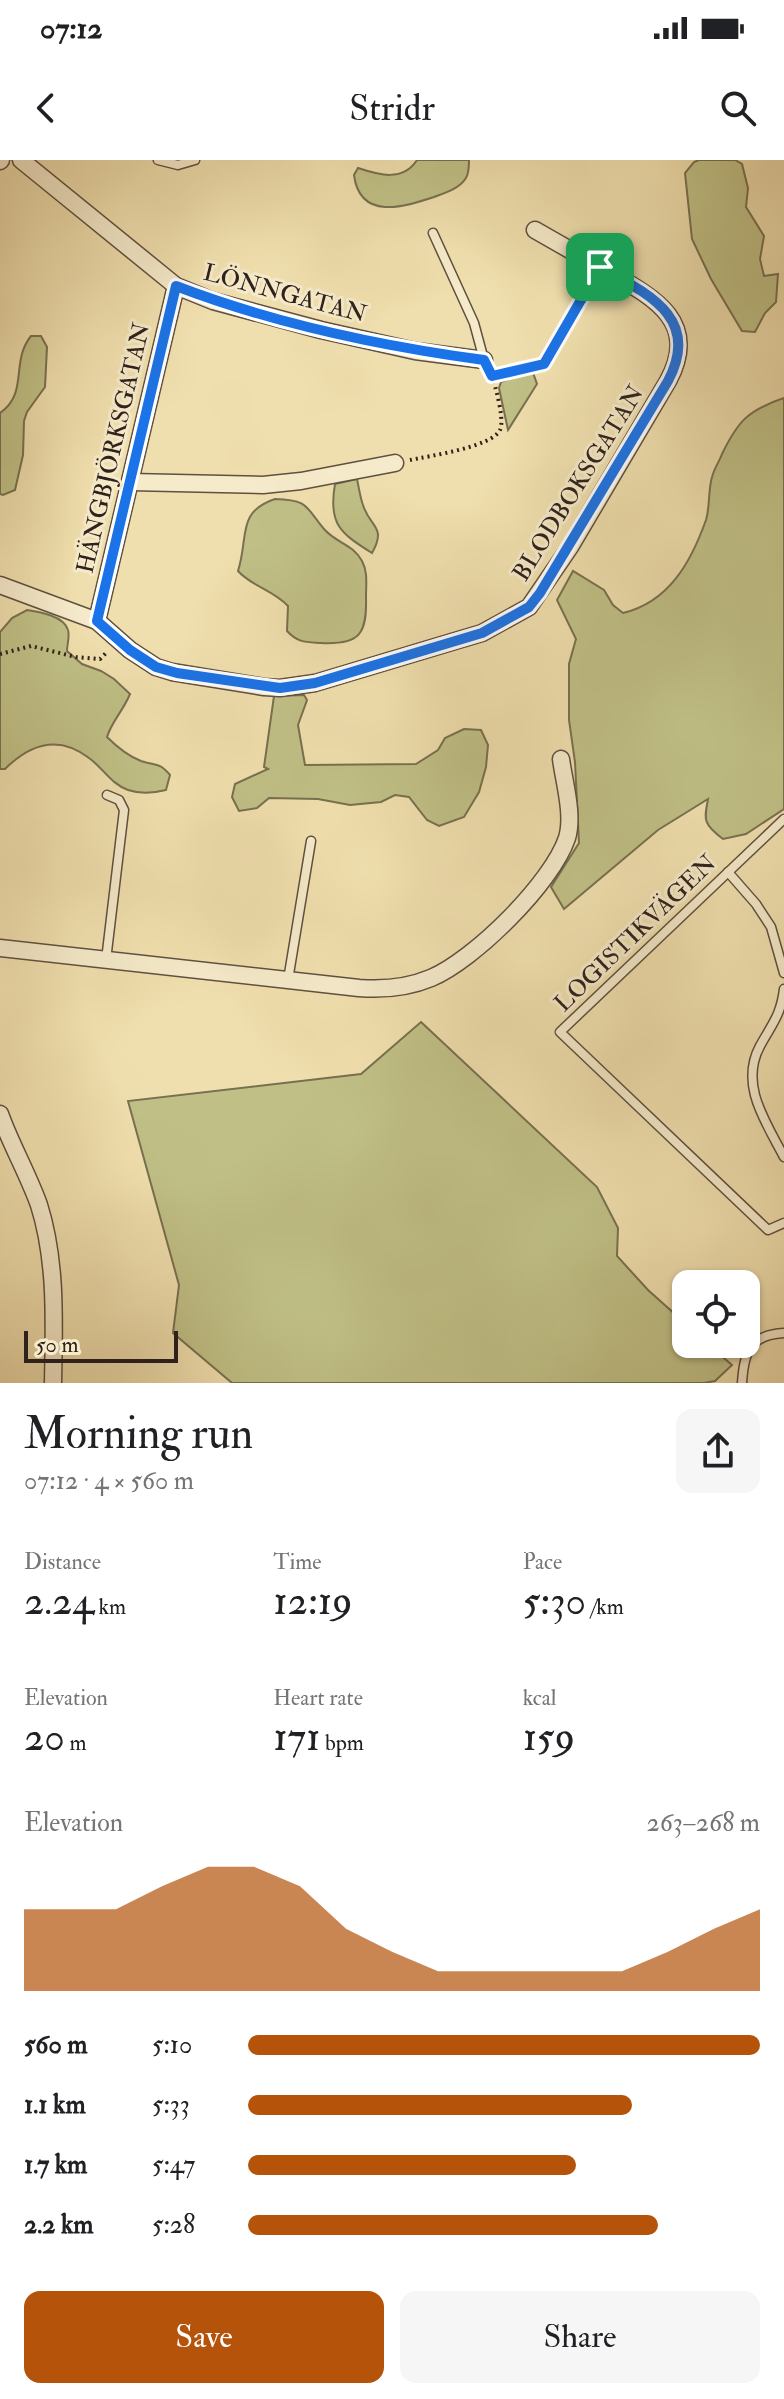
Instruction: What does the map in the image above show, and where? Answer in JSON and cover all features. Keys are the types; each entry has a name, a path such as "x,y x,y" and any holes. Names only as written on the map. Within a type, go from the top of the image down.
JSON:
{"street":[{"name":"LÖNNGATAN","path":"21,160 176,286 213,301 321,330 415,351 484,360"},
{"name":"BLODBOKSGATAN","path":"0,585 97,621 143,660 172,672 280,688 315,683 482,633 529,607 570,547 668,381 678,351 676,331 667,311 645,292 535,230"},
{"name":"HÄNGBJÖRKSGATAN","path":"97,621 176,286"},
{"path":"130,482 263,485 395,463"},
{"path":"0,948 370,989 398,989 433,978 457,964 527,900 562,849 568,830 568,815 561,759"},
{"path":"1,1118 38,1203 46,1230 53,1291 53,1383"}],"lane":[{"path":"158,160 178,165 195,160"},
{"path":"433,233 474,323 484,360"},
{"path":"544,364 600,267"},
{"path":"106,960 124,810 119,800 107,795"},
{"name":"LOGISTIKVÄGEN","path":"784,819 560,1032 768,1230 784,1223"},
{"path":"288,980 311,841"},
{"path":"728,872 771,927 784,973"},
{"path":"784,989 782,1008 758,1050 752,1069 752,1090 784,1157"},
{"path":"742,1383 745,1357 750,1347 763,1335 784,1333"}],"path":[{"path":"395,463 470,446 497,434 502,420 492,376 484,360"},
{"path":"492,376 544,364"},
{"path":"0,654 31,646 76,657 100,659 119,641"}],"green space":[{"path":"417,160 469,160 468,174 452,190 397,207 374,205 358,190 354,175 358,168 398,174 405,172"},
{"path":"699,160 735,160 742,164 748,188 746,207 764,236 760,259 764,276 778,274 776,302 765,313 755,332 742,331 711,279 692,239 685,173"},
{"path":"31,336 41,336 47,347 45,387 24,421 23,455 15,490 3,495 0,494 0,413 14,396 21,356"},
{"path":"532,370 537,384 508,430 499,388 501,382"},
{"path":"784,398 784,809 746,834 723,839 706,821 708,799 658,830 564,909 551,887 579,843 575,762 569,720 569,664 576,639 557,600 573,571 604,590 613,605 623,613 639,608 666,590 685,565 700,536 707,515 713,474 733,433 753,412"},
{"path":"357,479 366,513 378,532 372,553 344,533 333,509 335,484"},
{"path":"275,499 295,501 306,506 329,534 354,551 362,561 366,578 365,620 353,639 321,643 295,638 287,631 288,606 238,571 249,519 263,504"},
{"path":"27,610 62,621 69,632 67,651 82,664 114,679 130,694 107,737 132,757 166,771 170,775 166,790 147,793 128,790 78,751 55,744 34,748 5,769 0,769 0,632 12,618"},
{"path":"304,695 307,700 298,725 305,765 416,764 438,750 445,738 464,729 481,730 488,745 486,767 479,792 464,817 439,826 427,820 409,797 395,795 381,802 350,805 318,799 269,798 257,808 239,811 232,797 235,784 268,769 264,767 274,696"},
{"path":"421,1022 597,1187 618,1228 617,1256 672,1311 672,1358 724,1358 732,1365 715,1381 704,1383 232,1383 173,1333 179,1285 128,1101 361,1074"}],"route":[{"path":"600,267 645,292 667,311 676,331 678,351 673,373 570,547 529,607 482,633 315,683 280,688 177,673 156,667 130,650 97,621 176,286 213,301 321,330 415,351 484,360 492,376 544,364 600,267"}]}
